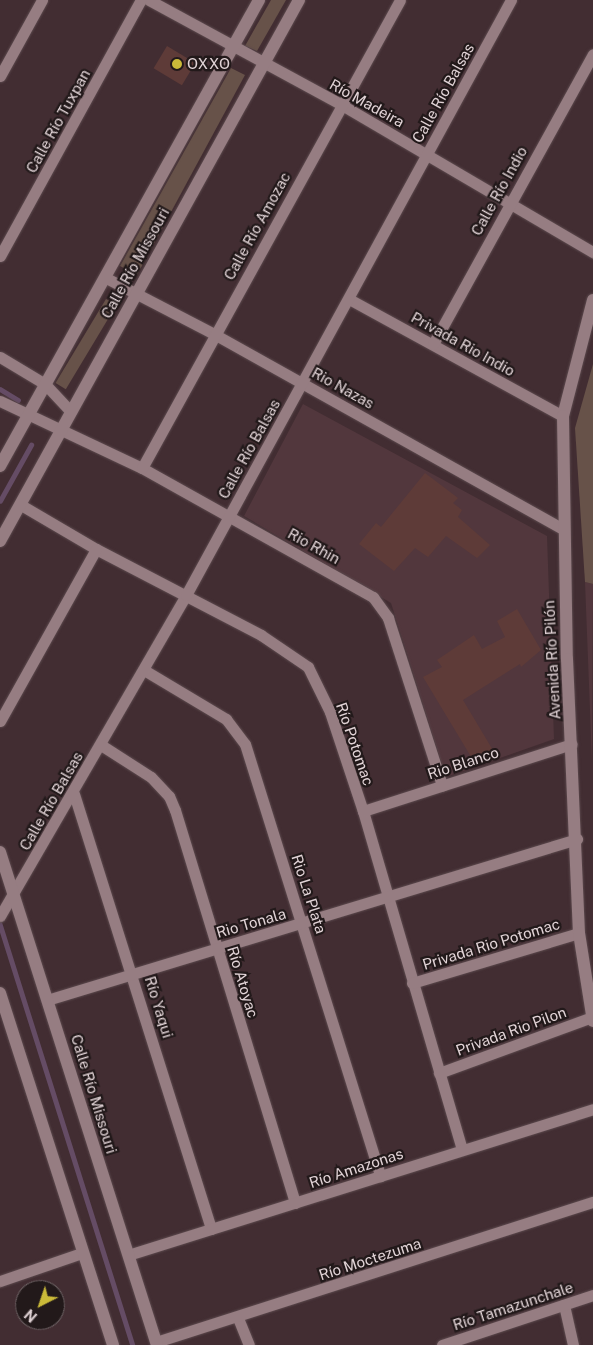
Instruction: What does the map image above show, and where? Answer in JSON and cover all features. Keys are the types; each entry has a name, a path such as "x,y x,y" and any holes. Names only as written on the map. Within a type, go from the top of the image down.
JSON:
{"street":[{"path":"0,76 42,0"},
{"name":"Calle Río Tuxpan","path":"0,256 142,0"},
{"name":"Río Madeira","path":"148,0 342,105 593,252"},
{"name":"Calle Río Missouri","path":"0,466 259,0"},
{"name":"Calle Río Missouri","path":"0,541 70,411 299,0"},
{"name":"Calle Río Amozac","path":"142,468 214,334 400,0"},
{"name":"Calle Río Balsas","path":"3,912 74,794 186,595 511,0"},
{"name":"Calle Río Indio","path":"433,344 509,202 593,54"},
{"name":"Rio Nazas","path":"106,278 214,334 563,529"},
{"name":"Privada Rio Indio","path":"349,299 563,416"},
{"name":"Avenida Río Pilón","path":"593,300 563,416 563,529 577,839 579,933 593,1019"},
{"path":"0,358 45,384 70,411"},
{"name":"Rio Rhin","path":"0,401 28,416 142,468 362,590 381,606 442,785"},
{"name":"Río Potomac","path":"21,505 96,549 186,595 294,654 308,666 330,712 362,811 462,1150"},
{"path":"0,722 96,549"},
{"name":"Rio La Plata","path":"144,670 237,729 303,924 380,1176"},
{"name":"Rio Blanco","path":"362,811 572,744"},
{"name":"Río Atoyac","path":"101,745 151,777 169,796 295,1202"},
{"name":"Río Yaqui","path":"74,794 134,976 211,1229"},
{"name":"Rio Tonala","path":"47,1000 134,976 217,948 303,924 577,839"},
{"name":"Calle Río Missouri","path":"0,852 156,1344"},
{"name":"Privada Rio Potomac","path":"412,983 579,933"},
{"path":"0,993 109,1344"},
{"name":"Privada Rio Pilon","path":"439,1073 593,1019"},
{"name":"Río Amazonas","path":"128,1255 593,1109"},
{"name":"Río Moctezuma","path":"156,1344 593,1202"},
{"path":"0,1268 2,1280 82,1253"},
{"name":"Río Tamazunchale","path":"442,1345 593,1295"},
{"path":"564,1305 573,1345"},
{"path":"238,1318 249,1345"}],"shaded area":[{"path":"271,0 286,0 257,51 245,46"},
{"path":"231,68 245,75 137,275 120,266"},
{"path":"106,299 116,305 66,389 56,383"},
{"path":"593,364 593,584 585,582 575,428"},
{"path":"303,404 547,536 554,739 446,777 391,603 244,516"},
{"path":"585,582 593,584 592,762"}],"building":[{"path":"167,46 195,63 182,85 154,68"},
{"path":"425,473 458,498 453,503 462,510 458,517 490,545 477,558 446,536 428,557 415,548 394,571 359,544 376,523 381,527"},
{"path":"517,609 541,650 521,667 520,664 463,700 494,752 476,765 423,677 442,667 437,660 474,635 482,649 505,637 497,621"}],"waterway":[{"path":"0,389 18,400"},
{"path":"0,501 31,445"},
{"path":"0,924 133,1345"}],"place":[{"name":"OXXO","path":"177,64"}]}
